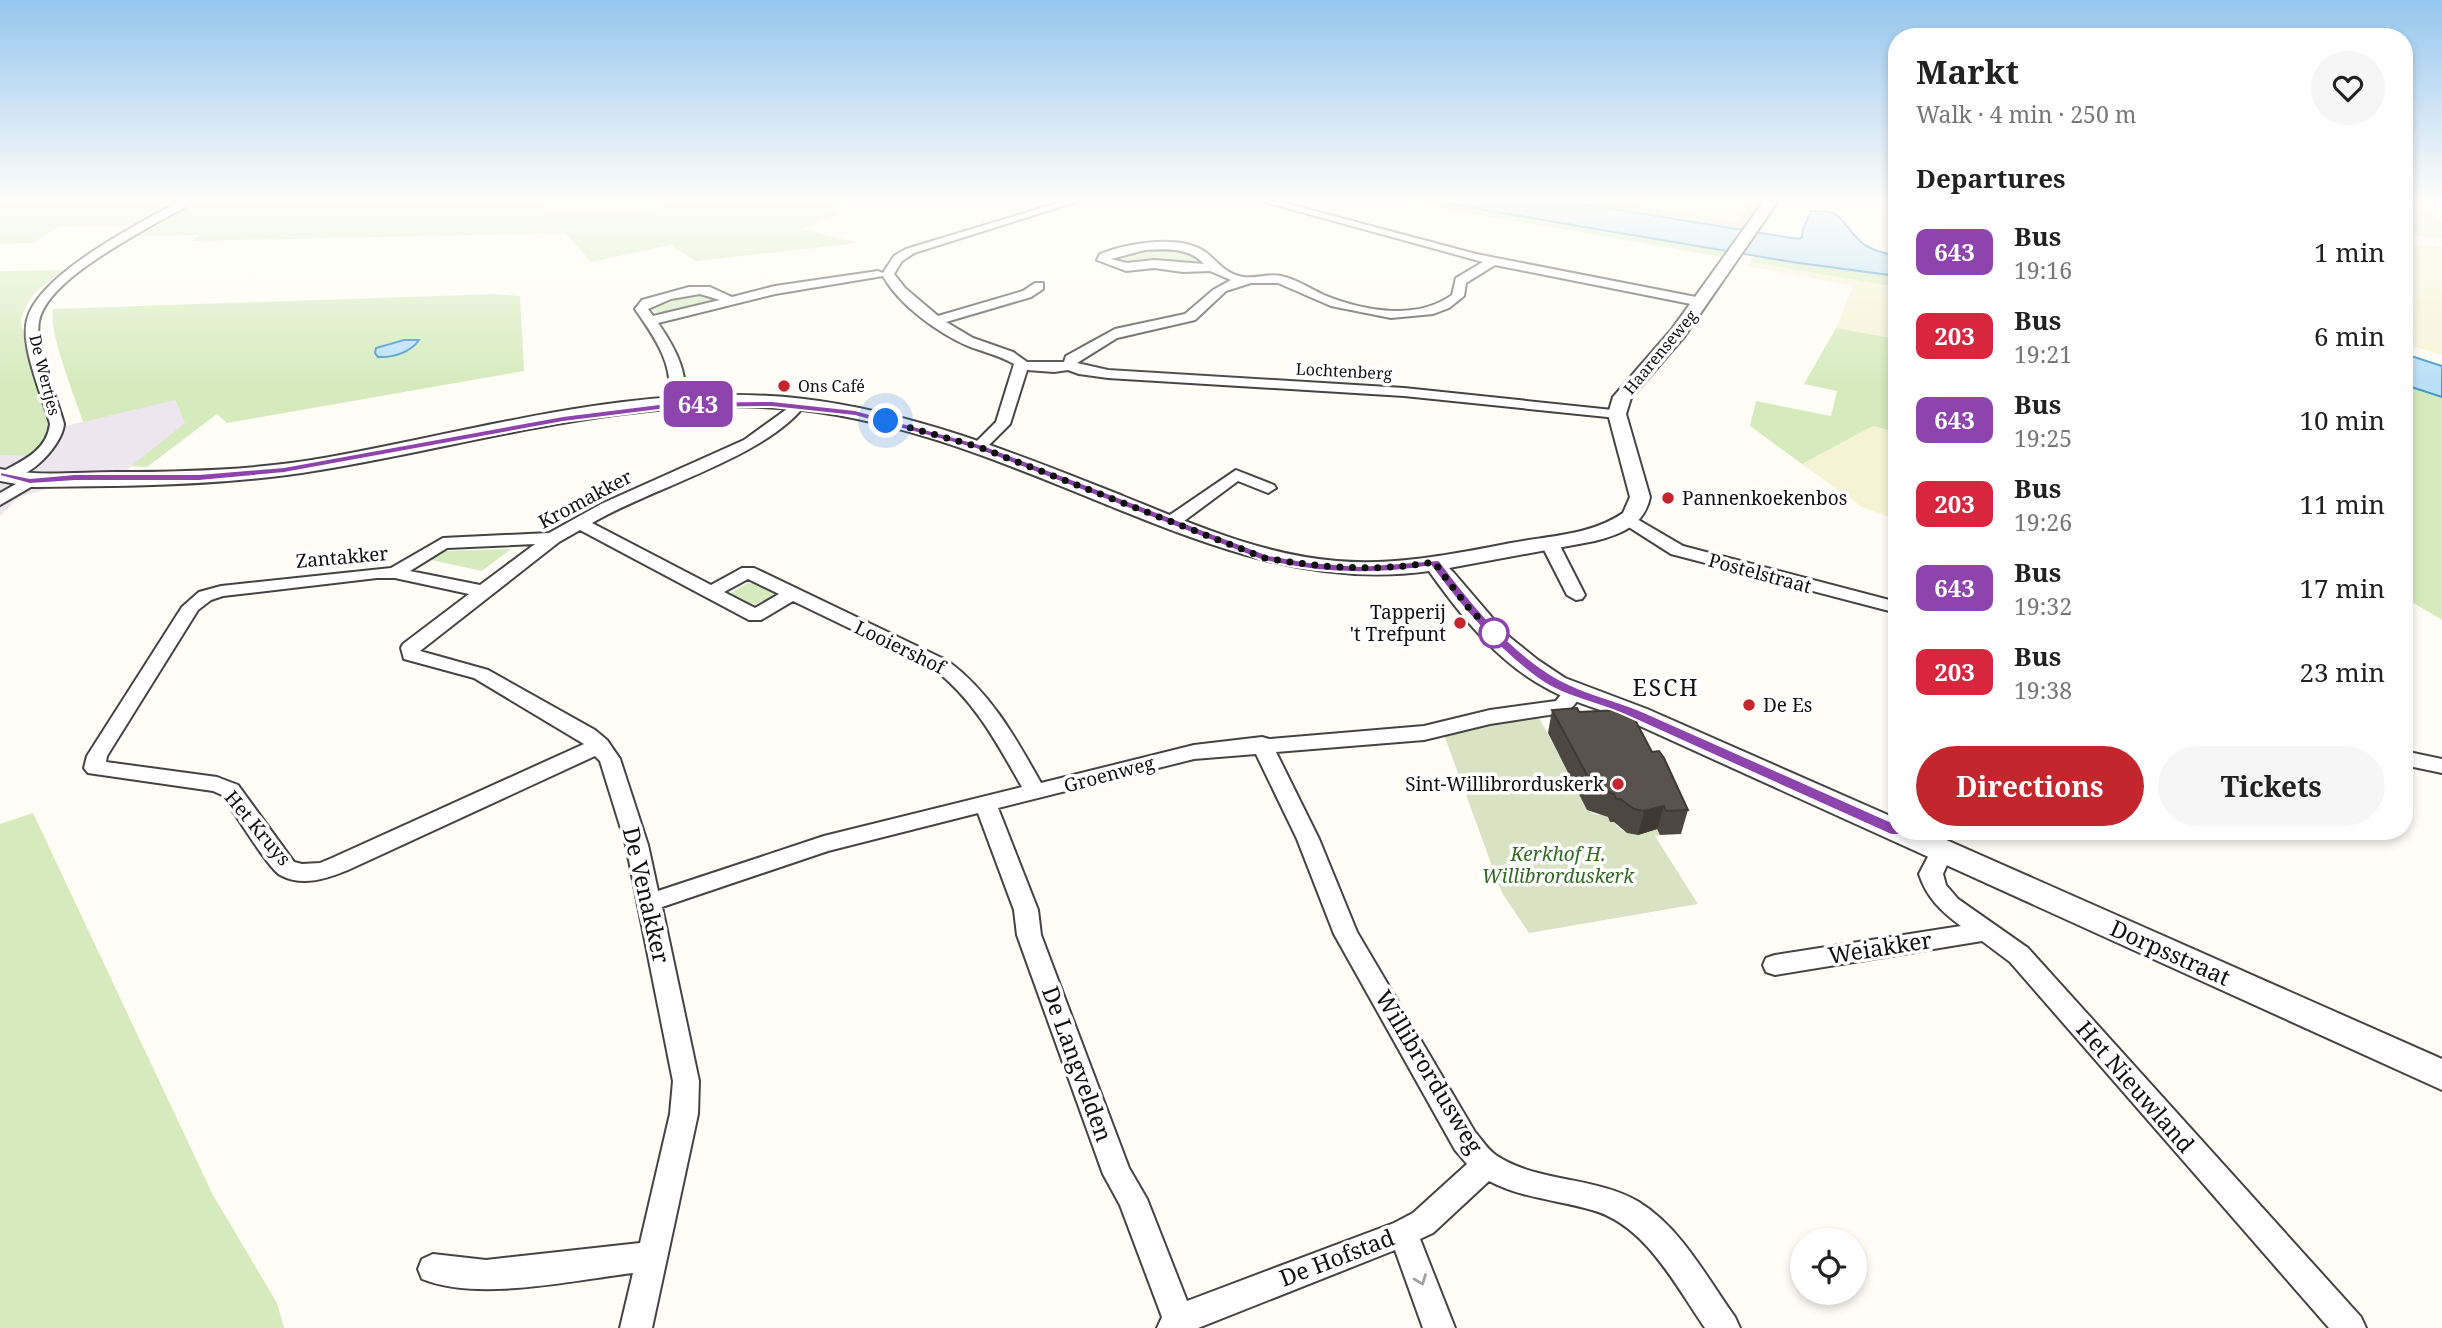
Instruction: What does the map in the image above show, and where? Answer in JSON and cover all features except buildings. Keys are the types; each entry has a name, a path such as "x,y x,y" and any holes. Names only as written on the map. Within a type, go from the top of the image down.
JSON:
{"street":[{"name":"De Wertjes","path":"3,476 48,450 58,437 57,424 34,339 33,322 37,307 46,294 87,263"},
{"path":"894,263 890,267 889,279 938,320 967,341 1015,358 1021,366 1003,424 979,447"},
{"path":"1113,263 1126,267 1154,264 1183,268 1212,267 1244,281"},
{"path":"1209,263 1212,267"},
{"path":"1070,365 1071,359 1104,338 1194,316 1218,290 1244,281 1271,277 1283,279 1332,302 1384,314 1407,314 1428,311 1452,301 1458,296 1460,281 1490,263"},
{"path":"1503,263 1701,302"},
{"name":"Haarenseweg","path":"1630,520 1640,506 1640,497 1617,414 1624,392 1678,333 1727,263"},
{"path":"675,405 677,394 672,358 666,343 650,321 810,284 878,275"},
{"path":"938,320 1009,296 1027,294 1039,286"},
{"name":"Lochtenberg","path":"1021,366 1054,368 1070,365 1079,370 1119,375 1416,393 1617,414"},
{"path":"3,476 30,481 75,478 199,478 284,470 563,419 675,405 728,403 798,405 871,416 979,447 1256,555 1308,565 1378,569 1434,562 1589,535 1630,520"},
{"name":"Kromakker","path":"600,745 481,674 411,655 410,648 553,538 579,522 749,443 784,420 798,405"},
{"path":"1170,523 1236,475 1268,488"},
{"path":"0,500 30,481"},
{"name":"Postelstraat","path":"1630,520 1677,550 1888,606"},
{"path":"579,522 755,616 791,594"},
{"path":"395,573 443,543 553,538"},
{"path":"1549,542 1576,595"},
{"name":"Dorpsstraat","path":"1434,562 1467,606 1504,644 1542,675 1573,692 1620,707 1888,827"},
{"name":"Looiershof","path":"710,593 748,572 941,665 960,678 984,704 1036,793"},
{"name":"Zantakker","path":"205,596 221,591 395,573 482,591"},
{"name":"Het Kruys","path":"205,596 191,607 97,756 96,768 217,784 230,790 286,868 302,873 322,871 340,864 600,745"},
{"name":"Groenweg","path":"648,903 824,844 1194,752 1262,744 1424,733 1490,717 1562,707 1573,692"},
{"name":"Willibrordusweg","path":"1262,744 1308,839 1346,934 1465,1141 1486,1165 1518,1178 1602,1199 1630,1212 1651,1230 1724,1328"},
{"name":"De Venakker","path":"600,745 610,759 637,845 686,1082 684,1114 636,1328"},
{"path":"2413,760 2442,766"},
{"name":"De Langvelden","path":"986,805 1026,910 1029,935 1117,1174 1132,1199 1176,1324"},
{"name":"Dorpsstraat","path":"1918,840 2442,1075"},
{"name":"Het Nieuwland","path":"1942,851 1931,874 1936,889 1950,905 2019,955 2350,1328"},
{"name":"Weiakker","path":"1775,965 1986,931"},
{"name":"De Hofstad","path":"1176,1324 1423,1223 1486,1165"},
{"path":"1403,1233 1439,1328"},
{"path":"433,1269 486,1275 652,1256"}],"shaded area":[{"path":"1756,263 1888,285 1888,337 1836,328 1853,286 1746,266"},
{"path":"2413,263 2442,263 2442,355 2413,346"},
{"path":"174,399 186,423 116,479 71,482 19,497 0,516 0,455 35,455 49,430"},
{"path":"1873,426 1888,430 1888,517 1862,507 1802,464"}],"green space":[{"path":"1131,263 1202,263 1200,265"},
{"path":"1756,263 1808,263 1888,275 1888,285"},
{"path":"64,270 42,286 31,299 21,323 49,430 49,439 35,456 0,455 0,271"},
{"path":"706,293 715,300 692,309 672,312 650,308 656,303"},
{"path":"495,294 520,296 524,371 227,423 217,414 147,467 131,466 185,423 175,400 83,422 58,348 53,319 53,309"},
{"path":"1836,328 1888,337 1888,430 1873,426 1802,464 1750,426 1756,401 1831,416 1837,391 1804,384"},
{"path":"2413,388 2442,397 2442,620 2413,603"},
{"path":"511,549 482,571 431,560 445,551"},
{"path":"747,583 753,583 773,593 773,596 752,606 730,596"},
{"name":"Kerkhof H. Willibrorduskerk","path":"1538,716 1576,786 1572,787 1575,794 1579,794 1588,811 1598,815 1606,813 1610,822 1628,833 1639,833 1656,826 1660,835 1655,836 1698,904 1529,933 1502,893 1444,735"},
{"path":"33,813 213,1195 277,1303 284,1328 0,1328 0,824"}],"water":[{"path":"1799,263 1888,263 1888,275"},
{"path":"404,340 419,340 411,348 395,355 378,357 375,353 376,348"},
{"path":"2413,357 2442,366 2442,397 2413,388"}],"bus line":[{"name":"643","path":"0,476 30,481 75,478 199,478 284,470 563,419 675,405 798,405 855,413 979,447 1265,558 1341,569 1395,569 1434,562 1467,606 1504,644 1560,686 1620,707 1888,827"}],"place":[{"name":"Ons Café","path":"784,386"},
{"name":"Pannenkoekenbos","path":"1668,498"},
{"name":"Tapperij 't Trefpunt","path":"1460,623"},
{"name":"De Es","path":"1749,705"},
{"name":"Sint-Willibrorduskerk","path":"1618,784"}],"district":[{"name":"ESCH","path":"1666,688"}],"route":[{"path":"886,421 979,447 1265,558 1341,569 1395,569 1434,562 1467,606 1494,633"}]}
